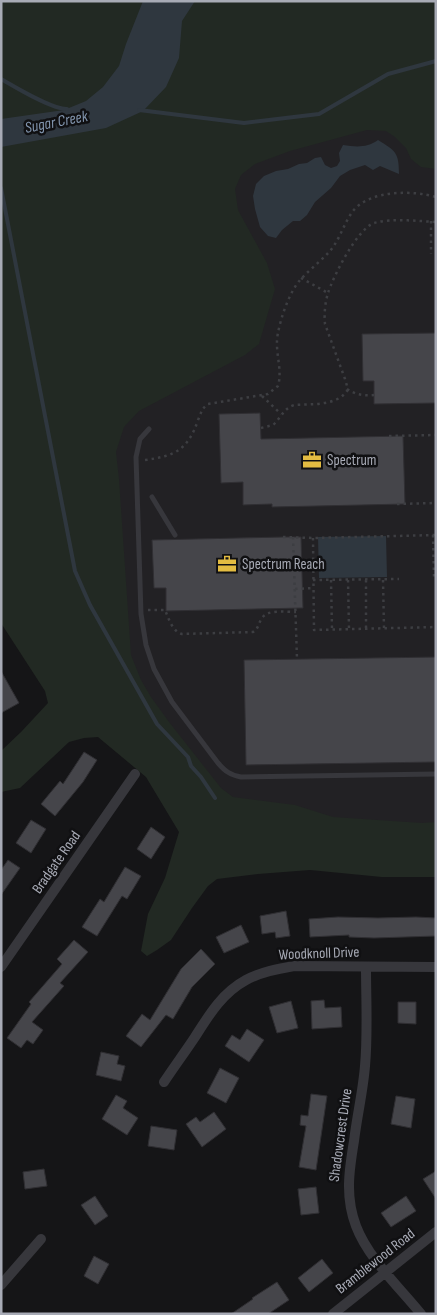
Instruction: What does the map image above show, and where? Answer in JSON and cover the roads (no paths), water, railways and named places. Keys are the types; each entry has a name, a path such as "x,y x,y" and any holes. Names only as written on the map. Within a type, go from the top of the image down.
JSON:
{"street":[{"name":"Bradgate Road","path":"1,967 135,774"},
{"name":"Woodknoll Drive","path":"164,1082 214,1008 227,994 246,980 274,969 294,966 436,967"},
{"name":"Shadowcrest Drive","path":"366,967 365,1067 348,1174 348,1194 351,1213 360,1236 370,1254 422,1314"},
{"name":"Bramblewood Road","path":"333,1314 436,1232"},
{"path":"1,1285 41,1239"}],"lane":[{"path":"149,429 140,439 136,461 141,610 146,645 162,686 218,763 226,772 241,778 436,774"},
{"path":"152,497 175,535"}],"water":[{"name":"Sugar Creek","path":"143,1 195,1 182,21 179,58 166,87 143,111 106,128 1,147 1,119 64,110 86,101 103,87 119,66"},
{"path":"378,140 395,153 399,174 380,166 373,170 365,165 350,170 340,176 331,188 315,202 307,215 300,221 293,221 276,238 268,236 260,227 253,196 256,184 264,176 321,157 325,165 331,168 337,166 340,161 339,153 343,145 361,146"},
{"path":"386,536 387,577 319,578 318,537"}],"waterway":[{"path":"139,110 244,123 319,114 388,74 436,61"},
{"name":"Sugar Creek","path":"1,79 44,102 67,109"},
{"path":"1,188 75,571 90,605 157,724 188,757 191,766 215,798"}],"place":[{"name":"Spectrum","path":"312,460"},
{"name":"Spectrum Reach","path":"227,564"}]}
